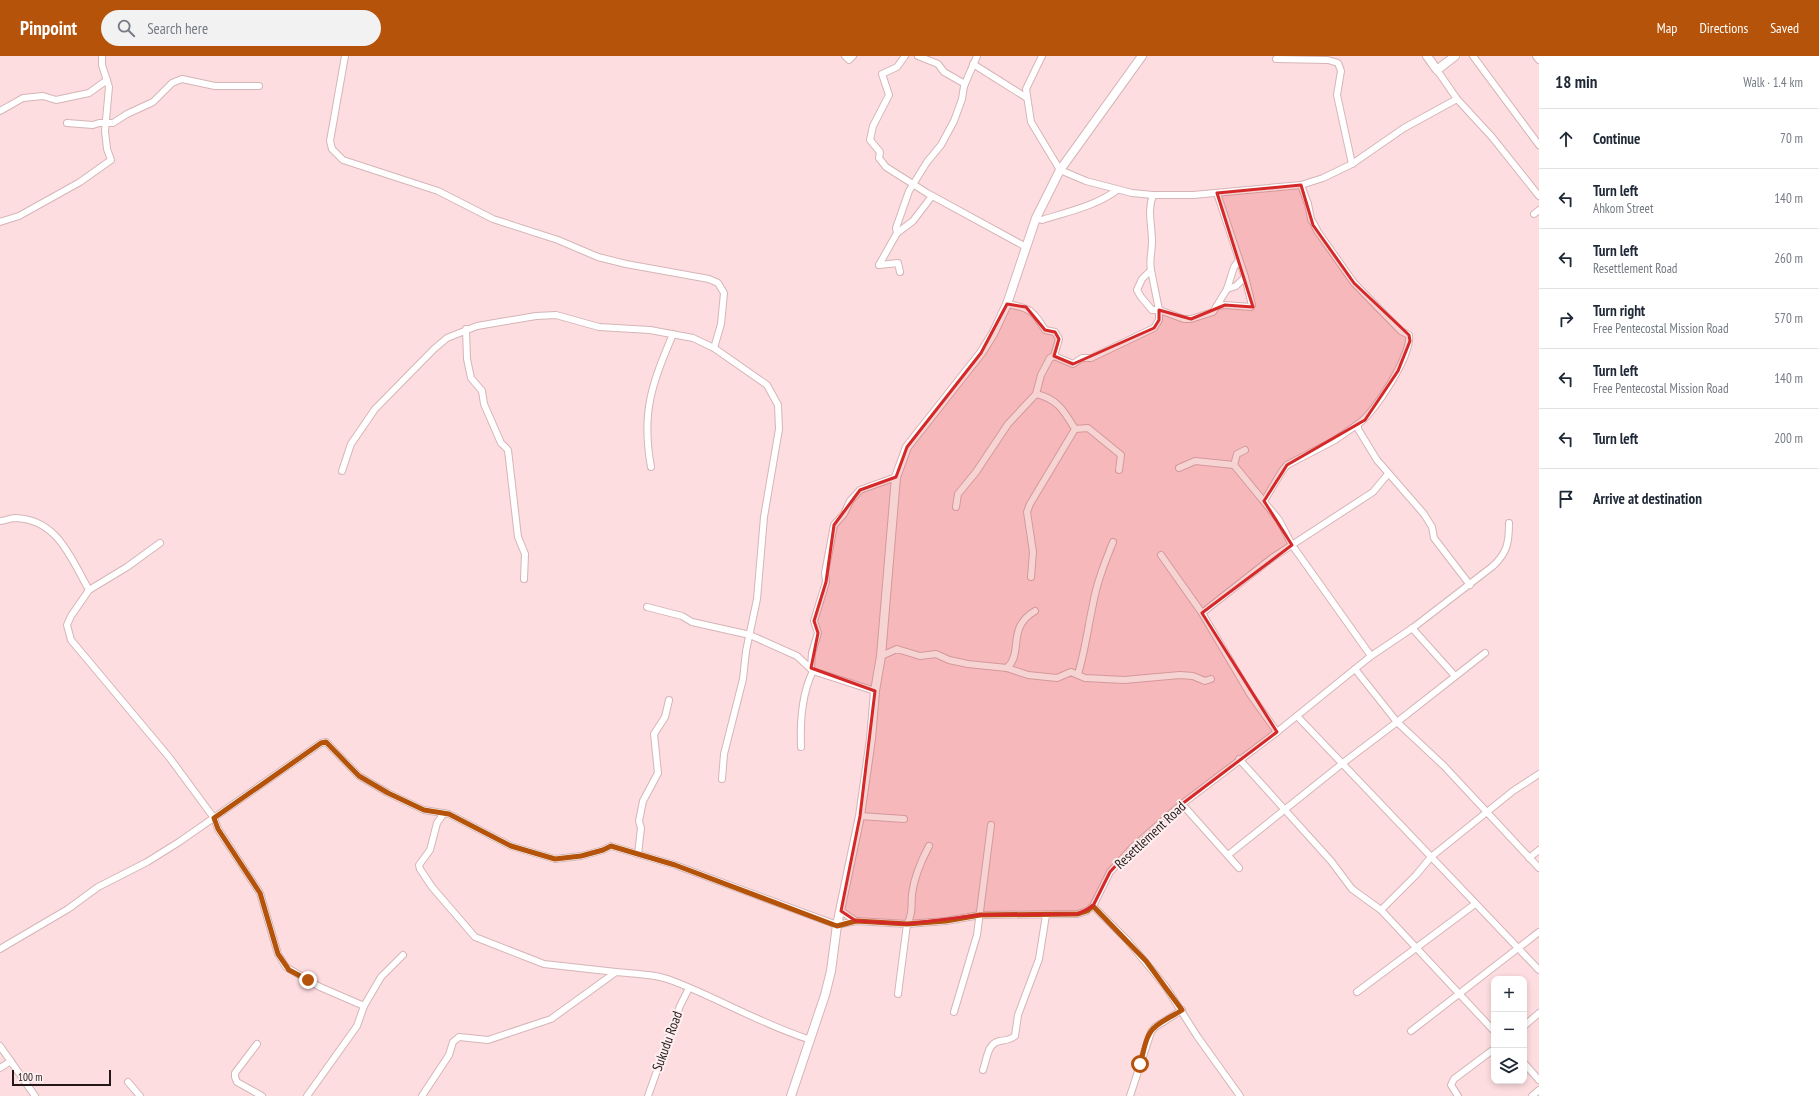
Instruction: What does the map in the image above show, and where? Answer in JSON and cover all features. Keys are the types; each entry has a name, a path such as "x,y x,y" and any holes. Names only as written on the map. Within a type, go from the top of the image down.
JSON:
{"main road":[{"path":"792,1096 821,1012 831,971 837,926 860,816 871,739 875,691 882,656 896,477 907,447 981,353 993,334 1007,304 1036,218 1060,170 1142,56"},
{"path":"1427,56 1437,70 1455,56"}],"street":[{"path":"0,222 35,208 80,182 111,160 107,149 105,123 109,87 102,65 102,56"},
{"path":"345,56 331,132 332,149 337,156 343,160 370,170 438,191 493,219 558,240 598,257 626,264 708,279 718,283 724,293 721,324 714,348"},
{"path":"845,56 849,60 853,56"},
{"path":"905,56 897,67 882,74 889,95 873,126 870,140 880,152 879,158 886,167 932,196 1026,247"},
{"path":"918,56 938,64 944,72 965,84"},
{"path":"897,233 896,228 902,207 913,184 927,162 941,145 954,121 962,100 965,84 977,56"},
{"path":"1042,56 1026,89 1030,122 1060,170 1086,181 1117,190 1153,196 1217,193 1301,185 1323,178 1352,164 1404,128 1457,99"},
{"path":"1473,56 1539,145"},
{"path":"1536,56 1539,60"},
{"path":"1276,59 1328,60 1338,63 1341,71 1337,95 1352,164"},
{"path":"973,64 1027,98"},
{"path":"1437,70 1457,99 1492,137 1539,196"},
{"path":"67,123 113,123 127,114 153,102 172,83 182,79 215,86 259,86"},
{"path":"0,111 22,98 43,96 56,100 90,93 106,80"},
{"path":"1264,501 1282,471 1288,465 1335,440 1365,420 1382,398 1398,371 1410,341 1409,335 1402,331 1354,283 1313,225 1301,185"},
{"path":"1036,218 1042,220 1074,210 1108,197 1117,190"},
{"path":"1217,193 1226,216 1252,305 1225,304 1217,306"},
{"path":"900,272 898,263 879,265 897,233 913,221 932,196"},
{"path":"1054,356 1073,364 1082,358 1091,358 1154,328 1159,320 1157,292 1151,270 1152,243 1149,209 1153,196"},
{"path":"1151,270 1142,279 1137,290 1141,297 1152,310 1159,310 1184,319 1191,319 1213,312 1227,289 1234,267 1239,260"},
{"path":"1227,289 1236,286 1245,277"},
{"path":"956,507 958,494 976,472 1008,424 1036,394 1041,375 1050,358 1054,356 1059,339 1055,332 1045,330 1037,318 1026,307 1007,304"},
{"path":"342,471 351,444 375,409 434,349 447,338 466,329 506,320 556,315 599,327 673,334 693,338 714,348 767,385 778,405 780,416 776,451 764,517 757,599 743,679 724,754 722,779"},
{"path":"466,329 467,359 471,378 482,391 484,404 501,443 508,450 518,537 525,554 524,580"},
{"path":"651,467 646,432 651,393 655,376 673,334"},
{"path":"1036,394 1048,397 1063,409 1075,429"},
{"path":"1358,424 1358,429 1361,436 1388,474 1424,514 1432,527 1434,538 1470,585"},
{"path":"1075,429 1088,428 1118,451 1122,459 1119,470"},
{"path":"1032,577 1032,552 1027,512 1030,504 1075,429"},
{"path":"1234,465 1237,454 1245,450"},
{"path":"1179,468 1195,461 1234,465 1279,520 1292,545 1371,656"},
{"path":"1202,613 1258,569 1373,492 1388,474"},
{"path":"801,747 800,730 806,693 812,669 812,653 818,633 814,621 826,582 825,573 834,525 844,514 850,501 860,490 896,477"},
{"path":"0,521 15,518 35,522 51,531 61,541 89,590"},
{"name":"Resettlement Road","path":"1093,906 1110,872 1133,847 1182,804 1239,759 1277,732 1355,668 1470,585 1503,557 1508,547 1509,523"},
{"path":"1078,674 1083,659 1093,603 1103,568 1113,542"},
{"path":"160,543 127,567 89,590 74,611 67,625 71,640 169,758 214,818 218,829 260,893 278,954 286,967 320,987 364,1006"},
{"path":"1161,555 1202,613 1250,694 1277,732"},
{"path":"647,607 682,616 692,622 750,635 797,656 812,669 875,691"},
{"path":"1007,668 1012,663 1015,639 1021,622 1035,611"},
{"path":"1412,628 1455,676"},
{"path":"882,656 897,649 920,656 936,654 948,660 968,664 1007,668 1028,675 1057,678 1071,672 1085,678 1124,680 1180,675 1193,676 1205,681 1211,679"},
{"path":"1228,855 1342,763 1485,653"},
{"path":"1355,668 1397,722 1444,766 1539,868"},
{"path":"638,854 641,828 639,820 642,801 658,773 654,734 665,717 669,700"},
{"path":"1296,716 1539,970"},
{"path":"0,949 68,909 98,887 166,850 321,743 326,742 354,771 388,793 424,810 444,813 478,828 511,846 555,859 581,856 603,850 611,846 675,865 837,926 856,921 907,924 946,921 980,915 1078,914 1087,911 1093,906 1146,961 1182,1010 1197,1036 1240,1096"},
{"path":"1239,759 1331,861 1352,889 1381,910 1491,1028"},
{"path":"1381,910 1416,875 1431,857 1456,836 1488,813 1512,791 1539,774"},
{"path":"1182,804 1239,868"},
{"path":"444,813 436,823 430,850 419,865 432,887 475,937 544,964 666,979 773,1026 811,1040"},
{"path":"860,816 904,819"},
{"path":"954,1012 977,935 982,886 991,825"},
{"path":"898,994 907,924 911,917 912,892 921,861 929,846"},
{"path":"1529,858 1539,850"},
{"path":"1357,992 1475,904"},
{"path":"841,911 856,921"},
{"path":"984,1070 991,1045 995,1042 1011,1039 1015,1036 1018,1015 1039,959 1046,915"},
{"path":"1411,1031 1539,932"},
{"path":"307,1096 357,1026 364,1006 381,977 403,955"},
{"path":"422,1096 449,1055 453,1042 459,1037 488,1040 551,1019 616,972"},
{"name":"Sukudu Road","path":"648,1096 680,1006 689,988"},
{"path":"1130,1096 1147,1038 1155,1027 1182,1010"},
{"path":"1527,1023 1539,1013"},
{"path":"257,1044 235,1073 234,1077 237,1082 262,1096"},
{"path":"0,1046 35,1096"},
{"path":"1458,1096 1451,1085 1454,1079 1491,1051"},
{"path":"0,1068 11,1061"},
{"path":"1527,1066 1539,1080"},
{"path":"128,1082 140,1096"},
{"path":"1532,1096 1539,1090"}],"highlighted area":[{"path":"1301,185 1313,225 1354,283 1409,335 1410,341 1398,371 1365,420 1287,465 1264,501 1292,545 1202,613 1277,732 1182,804 1133,847 1110,872 1093,906 1078,914 980,915 907,924 856,921 841,911 860,816 875,691 811,668 818,633 814,621 826,582 834,525 860,490 896,477 907,447 981,353 1007,304 1026,307 1045,330 1055,332 1059,339 1054,356 1073,364 1154,328 1159,320 1159,310 1191,319 1225,305 1253,307 1217,193"}],"route":[{"path":"308,980 289,970 278,954 260,893 230,849 218,829 214,818 321,743 326,742 359,776 388,793 424,810 449,814 511,846 555,859 581,856 603,850 611,846 675,865 812,915 837,926 856,921 907,924 946,921 980,915 1078,914 1087,911 1093,906 1146,961 1166,986 1182,1010 1155,1027 1151,1032 1147,1038 1140,1064"}]}
